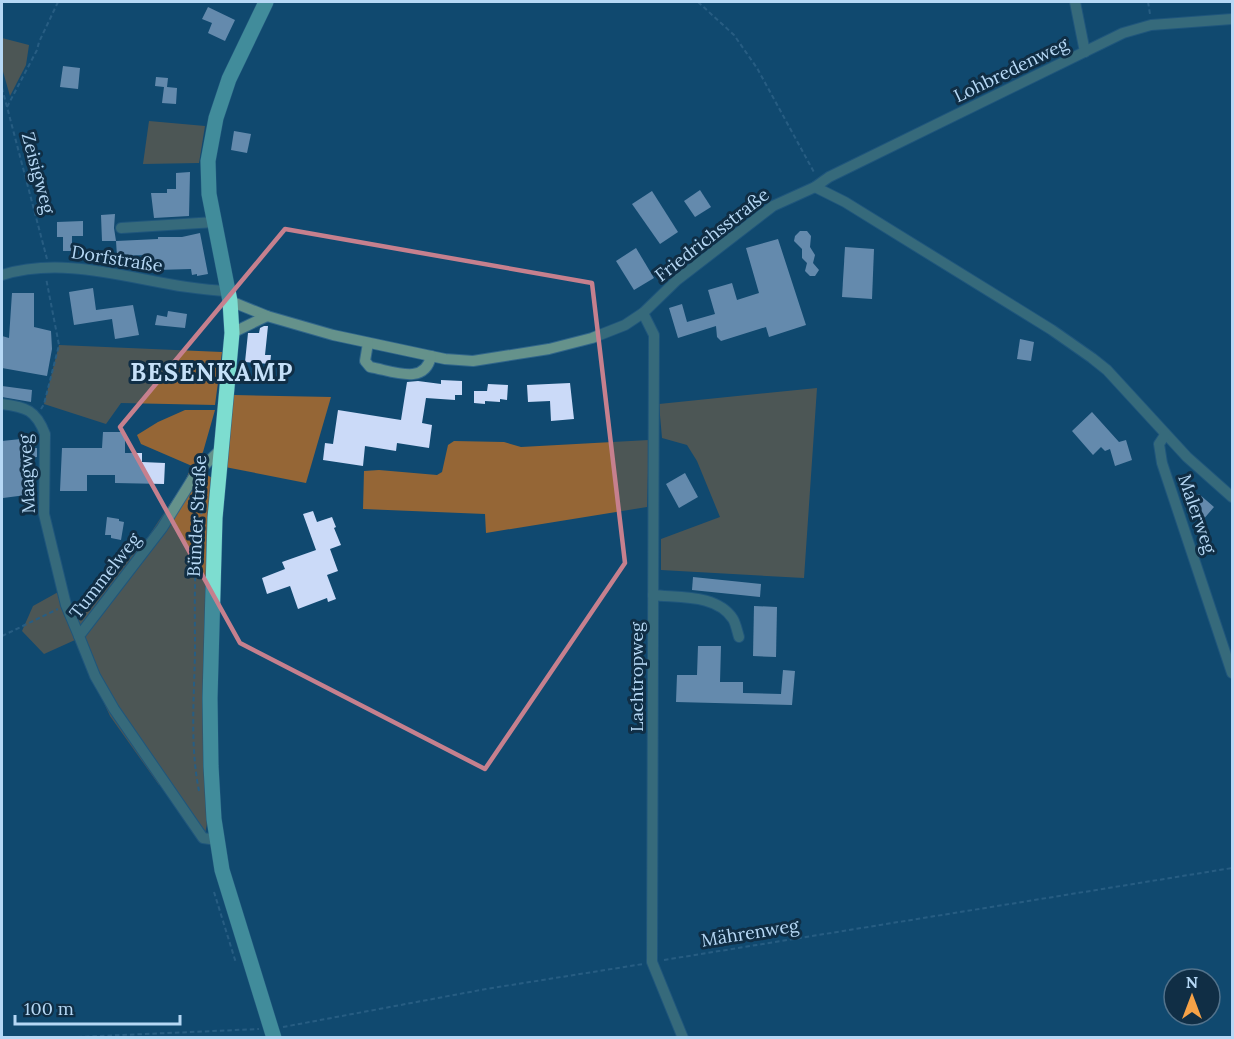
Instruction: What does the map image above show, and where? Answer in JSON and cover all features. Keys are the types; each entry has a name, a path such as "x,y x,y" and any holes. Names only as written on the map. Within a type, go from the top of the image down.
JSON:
{"main road":[{"name":"Bünder Straße","path":"266,2 229,79 216,118 208,161 209,194 229,296 232,333 220,450 210,636 211,766 217,840 226,884 273,1033"}],"street":[{"path":"1075,2 1085,52"},
{"name":"Lohbredenweg","path":"818,185 829,177 1123,33 1151,25 1233,19"},
{"path":"818,185 1052,330 1092,358 1107,370 1187,458 1233,497"},
{"name":"Friedrichsstraße","path":"229,296 267,316 368,343 445,359 473,361 549,349 592,338 626,325 643,313 678,280 765,212 818,185"},
{"path":"121,228 214,222"},
{"name":"Dorfstraße","path":"2,274 46,266 94,271 207,290 229,296"},
{"name":"Lachtropweg","path":"643,313 654,335 652,962 683,1038"},
{"path":"232,333 267,316"},
{"path":"368,343 364,361 369,367 417,375 424,372 431,356"},
{"name":"Maagweg","path":"2,404 33,412 45,434 44,513 66,605 79,636"},
{"name":"Malerweg","path":"1165,435 1159,444 1162,463 1233,673"},
{"name":"Tummelweg","path":"217,840 204,838 152,764 94,676 79,636 162,528 195,476 220,450"},
{"path":"653,595 708,601 724,608 734,620 739,637"}],"path":[{"path":"7,107 37,50 58,2"},
{"path":"698,2 734,35 757,68 794,132 818,185"},
{"path":"1148,2 1151,25"},
{"name":"Zeisigweg","path":"2,88 46,266 59,345 44,404 36,417"},
{"path":"2,636 66,605"},
{"name":"Mährenweg","path":"55,1038 273,1033 486,989 1233,868"}],"highlighted area":[{"path":"285,229 592,283 625,563 485,769 240,643 120,427"}],"shaded area":[{"path":"2,38 29,45 26,65 10,96 2,68"},
{"path":"149,121 205,126 199,163 143,164"},
{"path":"59,345 222,352 215,405 121,403 106,424 44,404"},
{"path":"817,388 804,578 661,570 661,539 720,517 697,461 687,445 662,438 659,404"},
{"path":"234,395 331,397 306,483 225,467"},
{"path":"185,410 215,410 203,452 193,466 212,478 203,679 208,818 205,834 164,780 159,785 110,716 75,640 44,654 22,631 33,606 60,591 64,615 70,626 148,537 184,483 192,466 141,444 137,435 158,422"},
{"path":"649,440 647,507 486,533 485,514 363,509 364,471 379,470 437,475 442,472 448,445 454,441 504,442 521,447"}],"building":[{"path":"208,7 235,20 225,41 208,33 212,23 202,19"},
{"path":"63,66 80,68 78,89 60,87"},
{"path":"156,77 168,78 167,87 177,88 176,104 162,103 164,87 155,86"},
{"path":"234,131 251,134 247,153 231,150"},
{"path":"190,172 189,216 154,218 151,193 167,193 167,189 176,189 176,173"},
{"path":"700,190 711,207 695,217 684,201"},
{"path":"652,191 678,232 660,244 632,204"},
{"path":"115,214 116,241 102,241 101,215"},
{"path":"83,221 83,236 72,236 72,251 63,251 63,237 57,237 57,222"},
{"path":"800,231 807,231 811,236 810,247 815,255 813,263 819,270 815,276 810,276 805,271 807,263 802,258 802,249 794,241"},
{"path":"200,233 208,274 192,275 191,269 156,270 156,267 148,268 148,255 117,256 116,241 182,237"},
{"path":"778,239 806,325 769,337 766,327 721,341 717,337 716,326 678,338 669,308 682,304 687,322 715,314 708,290 732,283 737,300 759,293 746,248"},
{"path":"845,247 874,249 872,299 842,297"},
{"path":"636,248 654,278 634,290 616,261"},
{"path":"93,288 96,310 133,305 139,335 115,339 112,319 74,325 69,292"},
{"path":"12,293 34,293 34,327 51,331 52,349 47,376 2,368 2,336 9,338"},
{"path":"168,311 187,314 185,328 155,325 157,315 167,317"},
{"path":"268,326 265,355 271,355 270,364 245,362 248,333 259,333 260,328"},
{"path":"1020,339 1034,342 1031,361 1017,359"},
{"path":"441,380 462,381 462,395 455,395 455,400 426,398 422,423 432,425 429,448 397,443 396,451 365,446 363,466 323,460 325,443 333,444 338,410 401,420 407,382 441,384"},
{"path":"570,383 574,419 551,421 550,401 528,402 527,385"},
{"path":"488,384 508,385 507,400 485,401 485,404 474,403 474,391 487,391"},
{"path":"2,386 32,390 31,402 2,397"},
{"path":"1092,412 1119,442 1126,440 1132,460 1115,466 1110,449 1105,451 1101,447 1093,455 1072,431"},
{"path":"103,432 125,432 125,453 142,453 142,462 165,463 164,484 115,483 115,475 87,475 87,491 60,491 62,448 102,448"},
{"path":"21,439 22,449 37,448 37,457 23,458 26,495 3,498 2,441"},
{"path":"685,473 698,497 679,508 666,484"},
{"path":"1199,494 1214,507 1202,521 1194,515 1196,513 1189,506"},
{"path":"313,511 317,522 332,517 341,545 330,549 338,571 327,575 336,599 328,602 327,598 298,609 290,586 267,594 262,578 285,569 282,562 316,550 303,514"},
{"path":"107,517 124,522 121,540 105,535"},
{"path":"693,577 761,584 760,597 692,590"},
{"path":"754,606 777,607 776,657 753,656"},
{"path":"698,646 721,646 720,682 743,682 743,693 781,694 783,670 795,671 792,705 676,702 677,675 697,675"}],"district":[{"name":"BESENKAMP","path":"212,373"}]}
